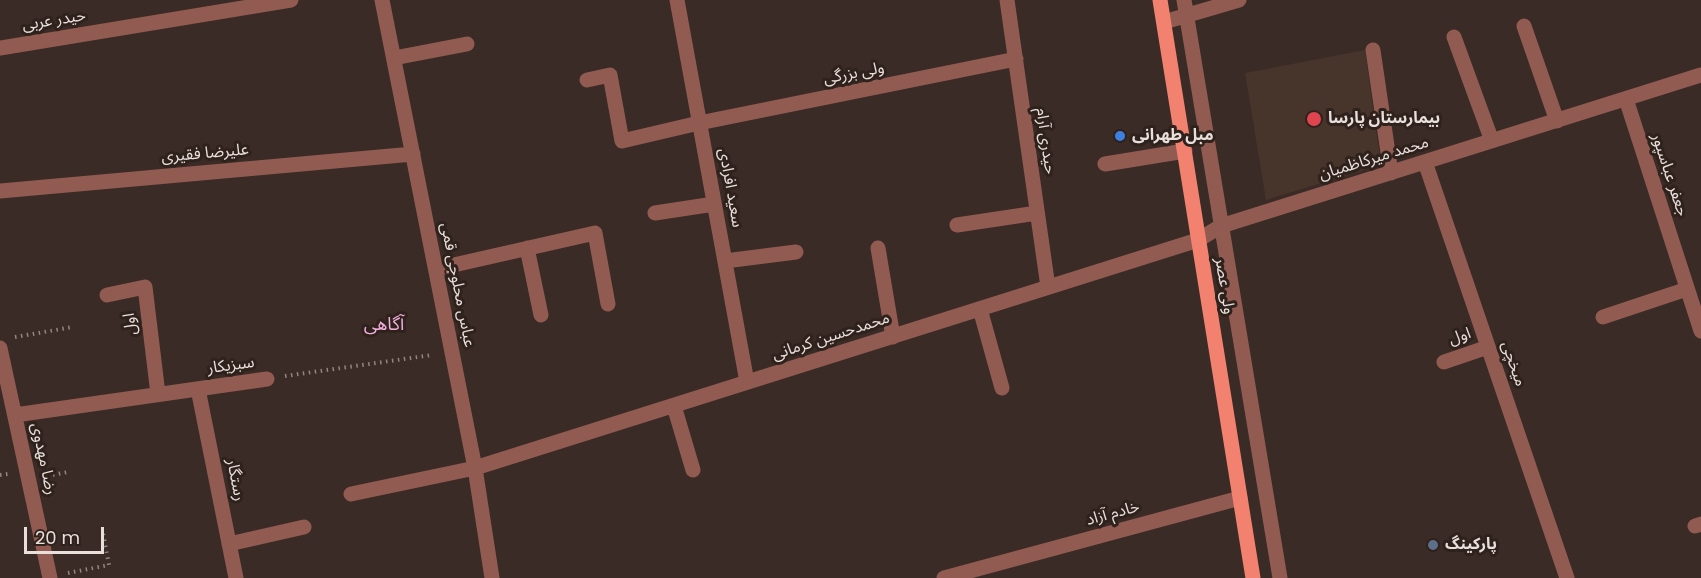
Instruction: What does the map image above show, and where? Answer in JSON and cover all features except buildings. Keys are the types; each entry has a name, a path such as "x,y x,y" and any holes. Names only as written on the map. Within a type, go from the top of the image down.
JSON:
{"main road":[{"name":"ولی عصر","path":"1160,0 1253,578"}],"street":[{"name":"حیدر عربی","path":"0,48 291,0"},
{"name":"عباس محلوجی قمی","path":"382,0 475,468 492,578"},
{"name":"سعید افرادی","path":"677,0 747,382"},
{"name":"حیدری آرام","path":"1007,0 1048,287"},
{"path":"1164,22 1185,8 1239,0"},
{"path":"1185,8 1280,578"},
{"path":"1524,26 1557,121"},
{"path":"1454,37 1492,141"},
{"path":"394,58 467,44"},
{"path":"1373,50 1391,173"},
{"name":"ولی بزرگی","path":"587,80 610,75 622,141 699,123 1016,59"},
{"name":"محمد میرکاظمیان","path":"1198,240 1221,226 1701,75"},
{"name":"جعفر عباسپور","path":"1626,99 1701,331"},
{"path":"1106,164 1185,151"},
{"name":"علیرضا فقیری","path":"0,190 412,154"},
{"name":"میخچی","path":"1425,162 1567,578"},
{"path":"655,213 714,204"},
{"path":"957,225 1037,213"},
{"path":"436,269 595,233 608,304"},
{"name":"محمدحسین کرمانی","path":"351,494 475,468 1198,240"},
{"path":"527,248 541,315"},
{"path":"878,248 893,337"},
{"path":"725,261 796,252"},
{"name":"اول","path":"107,295 145,287 158,394"},
{"path":"1603,317 1687,289"},
{"path":"980,309 1002,388"},
{"name":"رضا مهدوی","path":"5,343 15,414 50,577"},
{"name":"اول","path":"1444,362 1488,347"},
{"name":"سبزیکار","path":"15,414 267,379"},
{"name":"رستگار","path":"198,388 236,578"},
{"path":"674,406 693,470"},
{"name":"خادم آزاد","path":"944,578 996,571 1240,498"},
{"path":"229,544 304,527"}],"path":[{"path":"5,343 73,327"},
{"name":"سبزیکار","path":"267,379 452,352"},
{"path":"50,577 109,565 103,533"}],"shaded area":[{"name":"بیمارستان پارسا","path":"1365,50 1381,165 1266,200 1245,73"}],"place":[{"name":"بیمارستان پارسا","path":"1314,119"},
{"name":"مبل طهرانی","path":"1120,136"},
{"name":"پارکینگ","path":"1433,545"}],"district":[{"name":"آگاهی","path":"384,325"}]}
